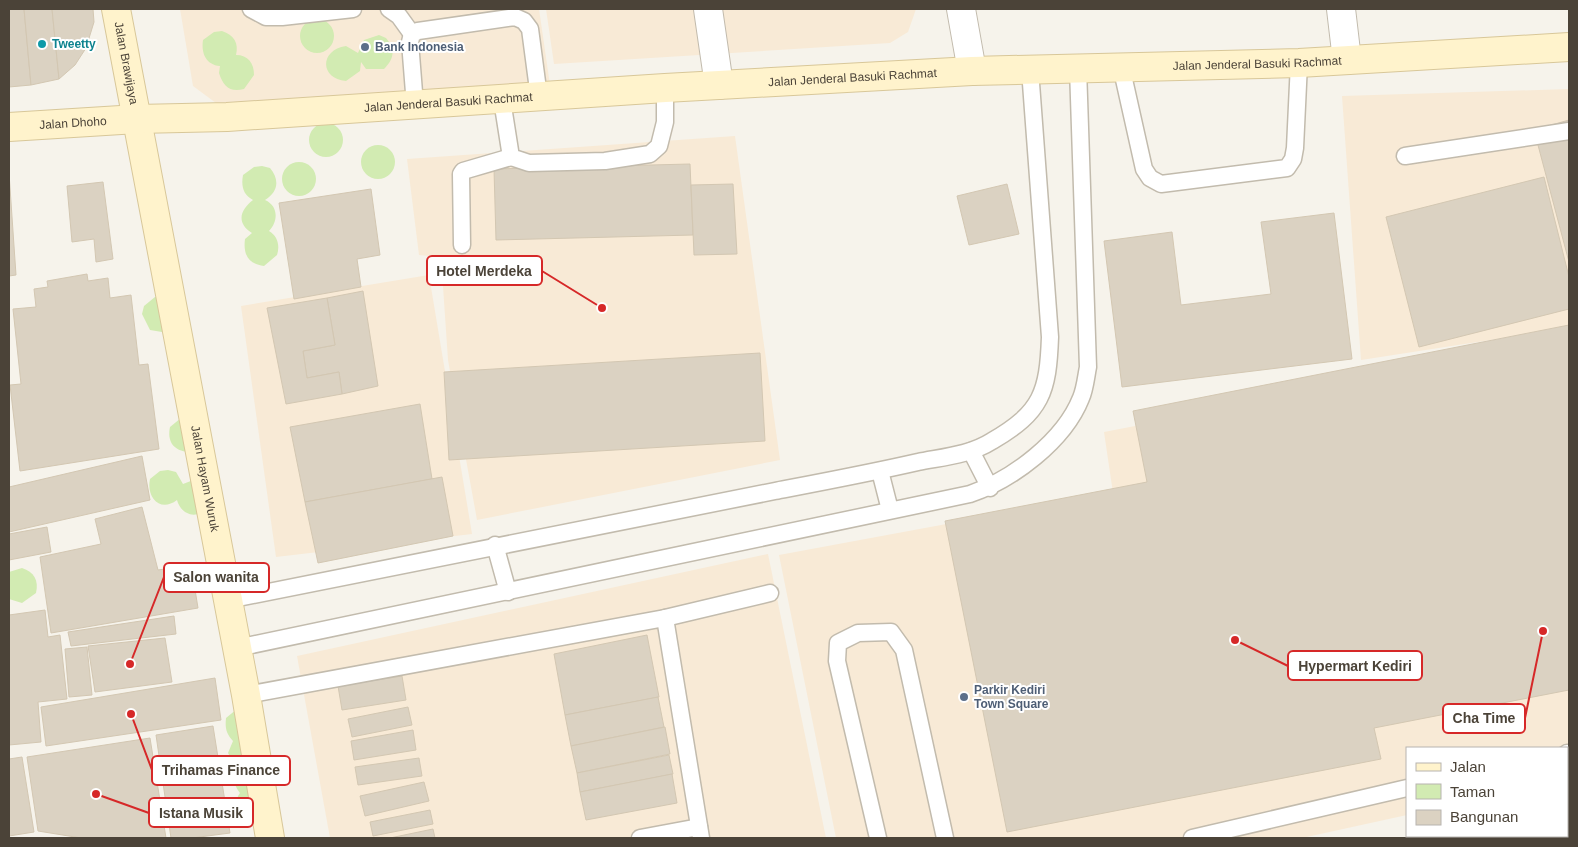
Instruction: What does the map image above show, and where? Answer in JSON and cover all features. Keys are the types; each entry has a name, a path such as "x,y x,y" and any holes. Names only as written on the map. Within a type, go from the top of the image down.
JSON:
{"main road":[{"name":"Jalan Brawijaya","path":"116,9 136,119"},
{"name":"Jalan Jenderal Basuki Rachmat","path":"136,119 227,116 502,100 665,88 972,71 1299,63 1569,47"},
{"name":"Jalan Dhoho","path":"9,127 136,119"},
{"name":"Jalan Hayam Wuruk","path":"136,119 246,696 270,838"}],"street":[{"path":"708,9 719,85"},
{"path":"961,9 972,71"},
{"path":"1341,9 1347,60"}],"lane":[{"path":"251,9 266,16 282,17 353,9"},
{"path":"389,9 399,16 412,34"},
{"path":"415,105 410,42 412,34 418,31 514,17 524,21 530,29 539,97"},
{"path":"1121,66 1144,169 1150,178 1161,184 1287,168 1294,159 1299,63"},
{"path":"237,648 970,494 990,488 1030,462 1070,418 1082,397 1088,367 1078,68"},
{"path":"228,600 496,545 880,470 971,451 992,442 1026,418 1040,398 1048,373 1050,337 1030,70"},
{"path":"462,245 461,174 463,171 511,157 529,163 605,161 650,154 659,146 665,122 665,88"},
{"path":"502,100 511,157"},
{"path":"1405,156 1569,132"},
{"path":"971,451 990,488"},
{"path":"880,470 890,510"},
{"path":"496,545 508,592"},
{"path":"246,696 665,618 770,594"},
{"path":"640,838 700,833 665,618"},
{"path":"878,838 837,661 838,643 858,633 891,632 904,650 945,838"},
{"path":"1192,838 1406,788"}],"shaded area":[{"name":"Bank Indonesia","path":"180,9 539,9 550,85 220,106 193,86"},
{"path":"546,9 916,9 908,32 890,43 554,64"},
{"path":"1569,89 1569,328 1361,360 1342,96"},
{"path":"735,136 780,460 477,520 448,360 441,257 419,255 407,159"},
{"path":"429,275 472,534 276,557 241,306"},
{"path":"1569,342 1569,779 1568,747 1406,747 1406,815 1302,838 836,838 779,555 1113,493 1104,432"},
{"path":"768,554 826,838 330,838 297,656"}],"green space":[{"path":"317,19 324,20 329,24 333,29 333,43 329,48 324,52 317,53 310,52 305,48 301,43 300,36 301,29 305,24 310,20"},
{"path":"222,31 235,40 237,47 236,55 244,56 250,60 253,67 254,75 244,89 235,90 225,85 219,73 220,66 208,61 204,54 203,40 214,32"},
{"path":"379,35 386,38 392,50 392,58 384,69 366,69 361,62 360,71 346,81 337,79 327,70 327,58 331,53 346,46 358,53 364,40"},
{"path":"326,123 333,124 338,128 342,133 342,147 338,152 333,156 326,157 319,156 314,152 310,147 309,140 310,133 314,128 319,124"},
{"path":"378,145 385,146 390,150 394,155 394,169 390,174 385,178 378,179 371,178 366,174 362,169 361,162 362,155 366,150 371,146"},
{"path":"299,162 306,163 311,167 315,172 315,186 311,191 306,195 299,196 292,195 287,191 283,186 282,179 283,172 287,167 292,163"},
{"path":"254,167 270,168 276,181 275,190 265,200 275,210 274,223 269,231 278,242 277,255 264,266 250,261 246,254 245,239 252,233 242,221 245,208 253,200 247,196 244,190 242,183 243,175"},
{"path":"155,297 163,297 167,330 162,332 150,330 142,314 144,306"},
{"path":"181,418 189,452 175,447 169,437 170,427"},
{"path":"160,471 176,472 183,484 196,479 201,513 189,514 180,507 177,500 165,505 160,504 152,497 149,486 150,479"},
{"path":"22,568 35,577 37,584 36,593 22,603 9,599 9,572"},
{"path":"237,709 256,822 244,820 238,810 237,800 240,793 233,777 236,767 228,753 233,741 227,730 226,718"}],"building":[{"path":"9,9 24,9 31,85 9,87"},
{"name":"Tweetty","path":"24,9 52,9 59,79 31,85"},
{"path":"52,9 93,9 94,22 86,48 75,65 59,79"},
{"path":"1569,120 1569,262 1534,130"},
{"path":"690,164 693,235 496,240 494,169"},
{"path":"9,173 16,275 9,276"},
{"path":"1544,177 1569,277 1569,309 1419,347 1386,217"},
{"path":"103,182 113,259 96,262 94,239 72,242 67,186"},
{"path":"733,184 737,254 694,255 691,185"},
{"path":"1007,184 1019,234 969,245 957,196"},
{"path":"371,189 380,255 357,259 361,287 294,299 279,203"},
{"path":"1334,213 1352,359 1122,387 1104,241 1172,232 1181,305 1271,294 1261,222"},
{"path":"87,274 88,281 108,278 110,298 131,295 139,365 148,364 159,449 20,471 10,385 21,384 13,309 36,307 34,289 48,287 47,281"},
{"path":"363,291 378,386 342,394 339,372 307,378 303,351 335,345 327,298"},
{"path":"327,298 335,345 303,351 307,378 339,372 342,394 286,404 267,308"},
{"path":"1569,325 1569,690 1374,728 1381,759 1007,832 945,521 1147,482 1133,411"},
{"path":"760,353 765,441 449,460 444,372"},
{"path":"420,404 432,479 305,502 290,427"},
{"path":"142,456 150,500 9,532 9,487"},
{"path":"442,477 453,536 318,563 305,502"},
{"path":"142,507 158,570 191,565 198,608 51,633 40,557 101,544 95,519"},
{"path":"47,527 51,552 9,560 9,534"},
{"path":"45,610 48,637 60,635 67,699 38,702 41,742 9,745 9,615"},
{"path":"174,616 176,634 71,646 68,632"},
{"path":"647,635 659,697 565,715 554,654"},
{"path":"165,638 172,682 95,692 88,646"},
{"path":"87,647 92,695 69,697 65,649"},
{"path":"402,676 406,700 342,710 338,686"},
{"path":"215,678 221,720 46,746 41,707"},
{"path":"658,697 664,727 571,746 565,715"},
{"path":"408,707 412,725 352,737 348,719"},
{"path":"213,726 230,833 192,838 171,838 156,735"},
{"path":"665,727 670,754 577,773 571,746"},
{"path":"413,730 416,750 354,760 351,741"},
{"path":"150,738 166,838 81,838 38,831 27,757"},
{"path":"669,755 673,774 580,792 577,773"},
{"path":"22,757 34,832 9,836 9,759"},
{"path":"419,758 422,776 358,785 355,767"},
{"path":"672,774 677,803 586,820 580,792"},
{"path":"424,782 429,801 365,816 360,796"},
{"path":"430,810 433,824 373,836 370,822"},
{"path":"433,829 435,838 390,838"}],"railway":[{"path":"1524,838 1530,837"}],"place":[{"name":"Tweetty","path":"42,44"},
{"name":"Bank Indonesia","path":"365,47"},
{"name":"Hotel Merdeka","path":"602,308"},
{"name":"Cha Time","path":"1543,631"},
{"name":"Hypermart Kediri","path":"1235,640"},
{"name":"Salon wanita","path":"130,664"},
{"name":"Parkir Kediri Town Square","path":"964,697"},
{"name":"Trihamas Finance","path":"131,714"},
{"name":"Istana Musik","path":"96,794"}]}
